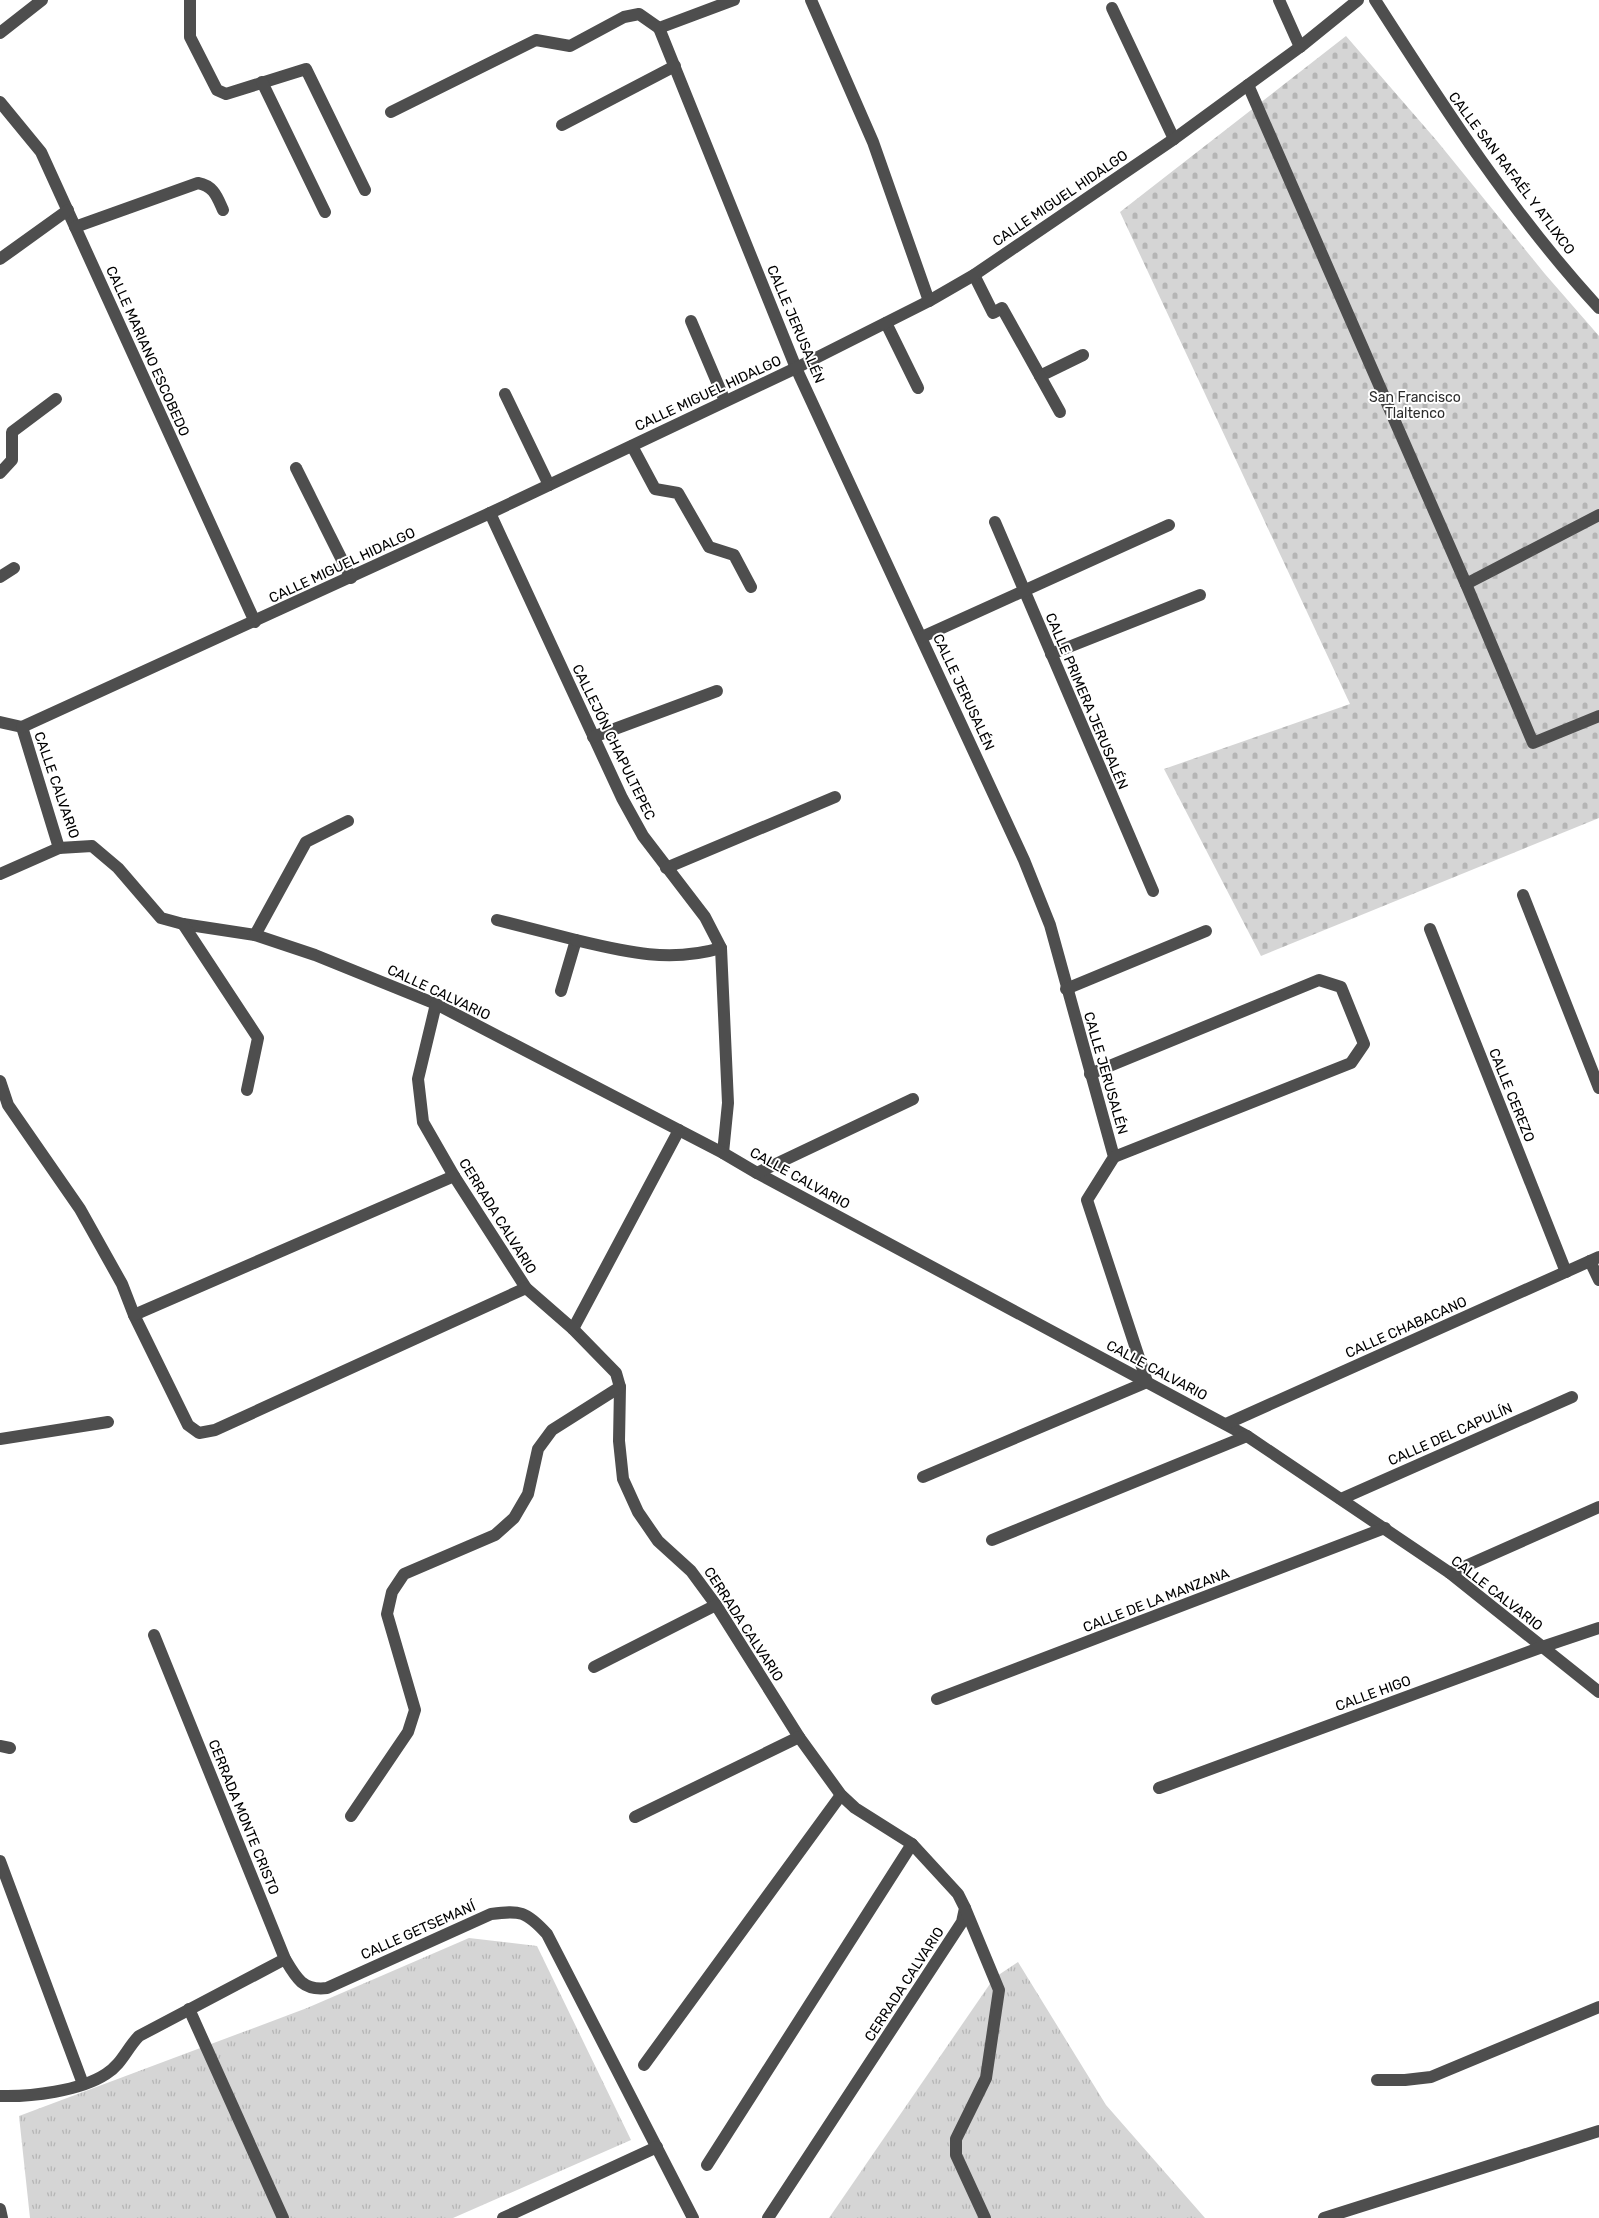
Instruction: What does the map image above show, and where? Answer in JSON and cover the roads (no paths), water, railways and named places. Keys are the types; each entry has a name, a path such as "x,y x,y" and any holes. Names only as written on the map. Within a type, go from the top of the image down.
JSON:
{"street":[{"path":"0,33 42,0"},
{"path":"190,0 190,37 216,90 221,94 226,94 303,68 310,72 366,190"},
{"path":"391,112 536,40 570,46 624,17 638,14 660,28 734,0"},
{"path":"811,0 873,142 929,301"},
{"path":"1279,0 1300,47"},
{"name":"CALLE MIGUEL HIDALGO","path":"22,727 549,486 796,368 929,301 974,275 1174,139 1300,47 1358,0"},
{"name":"CALLE SAN RAFAÉL Y ATLIXCO","path":"1375,0 1458,129 1572,278 1599,308"},
{"path":"1112,8 1174,139"},
{"name":"CALLE JERUSALÉN","path":"660,28 796,368 922,637 1034,884 1050,925 1066,989 1114,1157"},
{"path":"562,125 675,66"},
{"path":"262,82 326,212"},
{"path":"1248,85 1466,584 1533,743 1599,716"},
{"name":"CALLE MARIANO ESCOBEDO","path":"0,102 41,152 255,622"},
{"path":"75,227 198,183 208,185 214,191 224,210"},
{"path":"0,259 68,210"},
{"path":"974,275 993,313 1002,308 1060,412"},
{"path":"691,321 725,401"},
{"path":"886,323 918,388"},
{"path":"1040,376 1083,354"},
{"path":"505,394 549,486"},
{"path":"0,474 12,460 12,432 56,400"},
{"path":"632,446 655,490 678,493 709,547 734,555 751,587"},
{"path":"296,468 351,578"},
{"name":"CALLEJÓN CHAPULTEPEC","path":"490,513 622,798 643,836 705,917 720,948 728,1103 724,1153"},
{"path":"1466,584 1599,515"},
{"name":"CALLE PRIMERA JERUSALÉN","path":"995,522 1152,891"},
{"path":"922,637 1169,525"},
{"path":"0,577 14,568"},
{"path":"1051,654 1200,595"},
{"path":"593,737 717,691"},
{"path":"0,722 22,727"},
{"name":"CALLE CALVARIO","path":"22,727 59,848 92,846 118,868 161,918 183,924 255,935 316,956 436,1004 724,1153 757,1173 1247,1436 1450,1573 1599,1692"},
{"path":"666,868 835,797"},
{"path":"255,935 306,842 348,821"},
{"path":"0,874 59,848"},
{"path":"1523,895 1599,1088"},
{"path":"497,920 635,954 696,956 720,948"},
{"path":"183,924 258,1038 247,1090"},
{"name":"CALLE CEREZO","path":"1430,929 1566,1272"},
{"path":"1066,989 1206,931"},
{"path":"561,991 576,940"},
{"path":"924,1477 1147,1382 1087,1200 1114,1157 1351,1063 1364,1044 1341,987 1319,980 1090,1074"},
{"name":"CERRADA CALVARIO","path":"436,1004 418,1079 423,1122 454,1176 526,1288 573,1329 616,1373 620,1386 619,1441 623,1479 638,1512 658,1541 691,1571 716,1605 799,1737 841,1795 855,1808 912,1844 958,1894 965,1908 962,1922 768,2218"},
{"path":"0,1081 8,1105 80,1209 122,1284 134,1315 188,1425 199,1433 215,1430 526,1288"},
{"path":"757,1173 913,1098"},
{"path":"573,1329 679,1130"},
{"path":"134,1315 454,1176"},
{"path":"1594,1259 1599,1280"},
{"name":"CALLE CHABACANO","path":"1226,1424 1594,1259"},
{"path":"350,1816 408,1732 415,1710 386,1614 392,1592 404,1574 495,1535 514,1518 528,1494 538,1449 552,1430 620,1386"},
{"name":"CALLE DEL CAPULÍN","path":"1341,1499 1572,1397"},
{"path":"0,1439 108,1422"},
{"path":"992,1540 1247,1436"},
{"path":"1450,1573 1599,1507"},
{"name":"CALLE DE LA MANZANA","path":"937,1699 1385,1528"},
{"path":"594,1667 716,1605"},
{"name":"CALLE HIGO","path":"1159,1788 1542,1647 1599,1628"},
{"name":"CERRADA MONTE CRISTO","path":"154,1635 285,1959 293,1974 305,1986 317,1989 327,1988"},
{"path":"635,1817 799,1737"},
{"path":"644,2065 841,1795"},
{"path":"707,2165 912,1844"},
{"path":"0,1861 83,2084"},
{"path":"965,1908 999,1990 986,2078 956,2139 956,2155 985,2218"},
{"name":"CALLE GETSEMANÍ","path":"327,1988 491,1914 515,1911 534,1920 547,1934 657,2147"},
{"path":"0,2096 42,2094 83,2084 107,2074 125,2056 131,2044 139,2036 285,1959"},
{"path":"1376,2080 1405,2080 1431,2077 1599,2007"},
{"path":"189,2009 283,2218"},
{"path":"1324,2218 1599,2131"},
{"path":"503,2218 657,2147 693,2218"},
{"path":"0,2209 2,2218"}],"park label":[{"name":"San Francisco Tlaltenco","path":"1415,406"}]}
